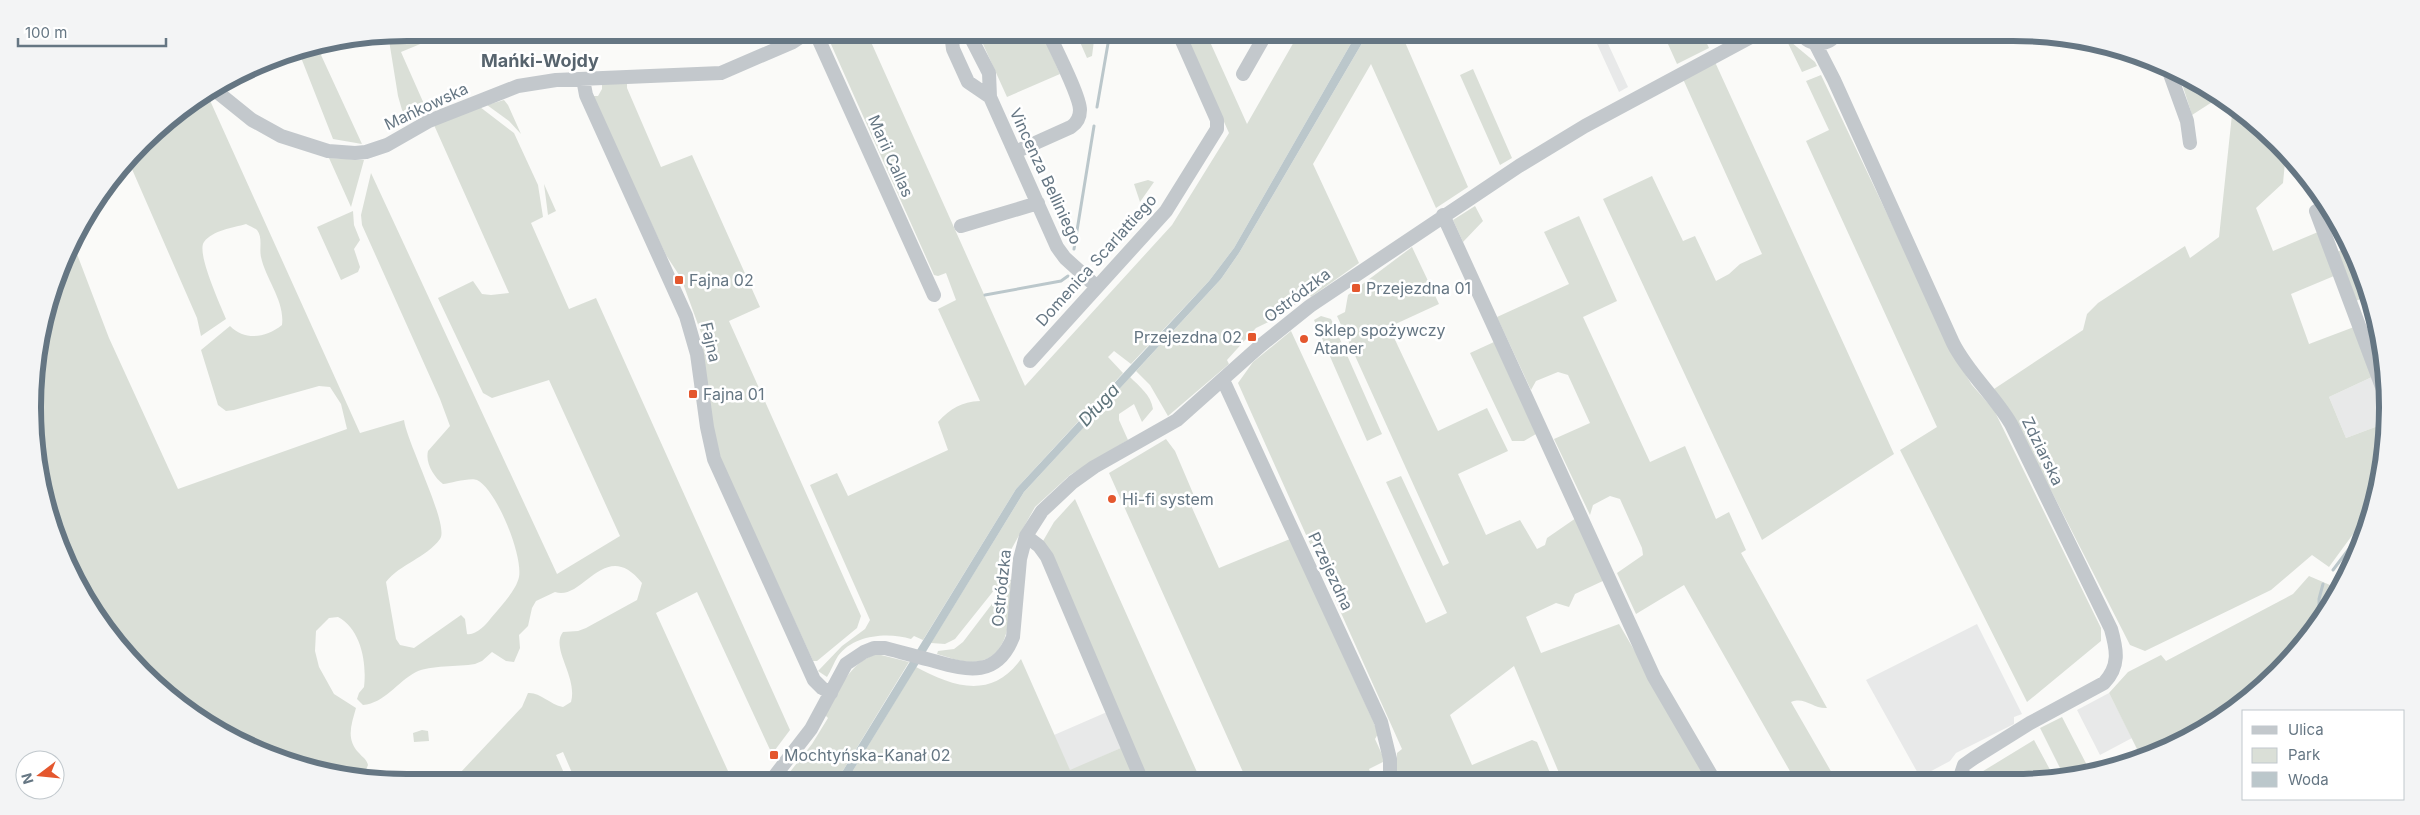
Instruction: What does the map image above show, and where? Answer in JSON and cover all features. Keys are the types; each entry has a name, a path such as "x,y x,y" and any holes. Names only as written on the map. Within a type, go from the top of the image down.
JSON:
{"street":[{"name":"Mańkowska","path":"219,93 252,120 281,136 328,151 355,153 366,152 387,144 430,121 507,89 543,81 722,73 794,41"},
{"name":"Marii Callas","path":"819,41 934,295"},
{"name":"Vincenza Belliniego","path":"952,41 953,49 968,82 990,97"},
{"name":"Vincenza Belliniego","path":"973,41 989,73 990,97 1060,253 1097,287"},
{"path":"1015,152 1071,127 1076,122 1080,113 1078,100 1052,41"},
{"name":"Domenica Scarlattiego","path":"1030,361 1166,211 1217,130 1217,120 1182,41"},
{"path":"1243,74 1262,41"},
{"name":"Ostródzka","path":"776,774 812,728 846,664 864,652 874,648 885,648 968,670 978,669 994,663 1005,653 1014,637 1020,559 1026,536 1042,511 1072,482 1094,467 1177,420 1303,311 1443,215 1535,155 1743,41"},
{"path":"1810,41 1815,43 1820,41"},
{"name":"Zdziarska","path":"1834,41 1834,80"},
{"name":"Zdziarska","path":"1815,43 1834,80 1953,343 1966,366 2002,408 2011,424 2112,629 2117,661 2112,675 2104,683 2030,723 1974,758 1964,765 1962,774"},
{"path":"2171,78 2187,121 2190,143"},
{"name":"Fajna","path":"584,79 586,95 693,333 709,442 721,477 814,680 831,693"},
{"path":"961,226 1038,203"},
{"path":"2316,211 2377,371"},
{"path":"1443,215 1654,677 1711,774"},
{"name":"Przejezdna","path":"1222,380 1381,722 1390,758 1390,774"},
{"path":"1026,536 1039,546 1047,557 1139,774"}],"shaded area":[{"path":"1596,41 1607,41 1628,87 1619,92"},
{"path":"2372,377 2378,393 2378,426 2346,438 2329,397"},
{"path":"1977,624 2022,714 2014,717 2014,724 1956,753 1950,761 1926,774 1918,774 1866,680"},
{"path":"2109,693 2132,738 2100,755 2077,710"},
{"path":"1107,712 1123,747 1070,771 1054,735"}],"green space":[{"path":"428,41 401,52 428,113 410,122 402,110 389,42"},
{"path":"830,41 871,41 1025,386 1172,225 1229,133 1188,41 1210,41 1247,124 1294,41 1352,41 1234,248 1209,281 1131,364 1114,351 1108,357 1123,373 1016,489 923,640 914,636 911,639 882,636 862,639 853,643 838,656 827,677 818,671 842,646 865,629 870,620 810,485 837,473 848,496 948,450 938,422 957,407 980,401 938,309 956,300 946,273 938,276 934,275"},
{"path":"982,41 1046,41 1060,74 1007,97"},
{"path":"1080,41 1094,41 1092,56 1087,58"},
{"path":"1363,41 1404,41 1468,187 1436,208 1371,64 1313,164 1359,263 1311,297 1309,294 1279,317 1256,328 1227,360 1229,364 1168,416 1150,385 1136,371 1221,279 1239,253"},
{"path":"1667,41 1706,41 1709,48 1677,64"},
{"path":"1787,41 1790,41 1815,62 1817,66 1802,72"},
{"path":"325,51 321,55 362,144 333,139 301,58"},
{"path":"1715,62 1894,454 1762,540 1603,199 1652,176 1683,241 1695,236 1716,281 1729,274 1740,264 1762,254 1683,79"},
{"path":"1473,69 1512,158 1500,165 1460,75"},
{"path":"1821,75 1957,361 1972,385 1994,410 2101,628 2101,641 2027,702 1900,450 1937,427 1806,141 1829,130 1806,81"},
{"path":"627,83 627,88 661,167 692,155 760,307 729,321 861,616 857,628 817,661 813,661 722,463 714,437 703,354 703,338 681,278 666,255 592,96 598,96 602,89 602,84"},
{"path":"2182,83 2213,101 2192,115"},
{"path":"210,99 360,433 404,420 434,502 439,518 440,539 428,551 398,570 386,582 396,639 400,645 414,648 461,615 465,619 467,634 477,632 486,624 511,593 519,577 519,567 517,554 507,524 493,496 485,486 474,479 443,484 436,478 429,465 428,451 450,426 440,399 362,225 361,215 371,173 557,574 620,536 549,380 492,398 483,393 438,298 473,281 482,294 509,293 434,125 480,107 514,133 538,185 543,217 531,223 569,309 596,298 790,730 772,754 697,592 656,613 729,774 573,774 563,752 556,755 564,774 460,774 522,707 528,693 537,694 563,707 571,702 571,683 562,655 560,639 563,632 578,631 586,628 637,600 642,583 629,570 617,566 606,568 565,593 555,592 536,601 532,608 528,626 519,635 520,648 514,662 506,661 492,652 482,661 475,664 422,670 409,676 378,700 363,705 357,699 364,687 365,678 361,648 357,638 346,622 338,617 329,618 316,631 315,651 319,667 334,694 356,708 351,737 355,748 368,765 365,771 336,767 267,746 224,725 204,712 166,683 132,649 90,591 69,548 54,502 44,455 41,408 44,360 48,336 61,290 76,252 109,338 178,489 347,429 341,404 330,387 319,386 234,410 226,411 218,405 201,350 230,326 242,334 256,336 269,333 282,325 281,307 263,266 260,254 259,233 256,229 246,224 229,228 218,232 204,242 202,248 206,268 226,319 201,336 197,318 131,167 166,132"},
{"path":"504,100 521,134 509,121 487,105"},
{"path":"2232,115 2254,132 2285,163 2283,183 2256,208 2273,251 2318,232 2334,276 2291,294 2309,344 2354,327 2372,377 2329,397 2346,438 2378,426 2372,479 2358,527 2329,567 2312,555 2271,590 2145,651 2130,645 2012,414 1994,389 2083,330 2087,314 2098,303 2185,246 2190,258 2219,237"},
{"path":"329,158 364,160 351,207"},
{"path":"1148,180 1154,182 1140,202 1134,184"},
{"path":"544,184 556,211 548,215"},
{"path":"1475,206 1483,221 1463,242 1453,220"},
{"path":"353,211 354,225 360,240 354,249 360,267 358,272 341,280 317,227"},
{"path":"1579,216 1617,301 1583,317 1650,462 1685,446 1716,519 1729,512 1746,550 1741,553 1827,708 1817,707 1801,701 1791,702 1833,774 1792,774 1684,585 1636,614 1617,573 1643,555 1642,548 1620,499 1610,496 1593,505 1590,515 1554,439 1590,423 1568,375 1558,372 1536,381 1531,390 1497,317 1569,284 1544,232"},
{"path":"1412,247 1439,304 1389,327 1438,431 1487,408 1508,451 1458,474 1486,535 1520,520 1537,549 1545,545 1547,538 1576,518 1605,580 1575,594 1569,607 1556,603 1526,617 1541,653 1619,624 1706,774 1559,774 1514,666 1450,715 1472,765 1532,740 1537,742 1550,774 1397,774 1397,753 1402,749 1238,383 1253,362 1291,331 1426,623 1447,613 1386,482 1401,476 1443,566 1449,563 1337,316 1345,312 1348,295"},
{"path":"2343,250 2351,267 2362,298 2356,301 2337,252"},
{"path":"1321,316 1331,319 1382,434 1367,441 1314,320"},
{"path":"1494,342 1536,434 1524,441 1512,441 1470,353"},
{"path":"1130,377 1147,395 1153,409 1142,422 1134,404 1119,414 1119,420 1128,440 1070,475 1035,507 1012,548 1007,574 955,639 945,644 931,643 1024,492"},
{"path":"1166,439 1175,451 1195,498 1189,501 1219,568 1290,539 1378,734 1375,739 1385,761 1369,769 1371,774 1244,774 1109,473"},
{"path":"1075,499 1198,774 1144,774 1043,541 1054,522"},
{"path":"2309,576 2330,585 2331,588 2317,611 2288,649 2254,683 2196,725 2138,751 2109,693 2128,672 2161,655 2166,661 2293,594"},
{"path":"1011,579 1007,631 1003,643 996,653 986,659 972,662 937,654 938,651 954,649 963,642"},
{"path":"877,654 909,662 841,774 788,774 812,744 828,718 824,714 846,678 852,670 867,658"},
{"path":"1021,659 1070,770 1123,747 1135,774 851,774 916,667 944,680 972,686 985,685 998,680 1010,672"},
{"path":"2062,717 2087,766 2061,771 2040,728"},
{"path":"422,730 428,731 429,741 414,742 413,733"},
{"path":"2034,740 2051,772 2012,774 1978,774"}],"water":[{"name":"Długa","path":"1352,41 1363,41 1239,253 1221,279 1024,492 851,774 841,774 1016,489 1209,281 1234,248"}],"waterway":[{"path":"1097,107 1108,41"},
{"path":"1074,249 1094,126"},
{"path":"985,295 1061,281 1068,276"},
{"path":"2333,570 2352,545"},
{"path":"2319,608 2323,584"}],"place":[{"name":"Fajna 02","path":"679,280"},
{"name":"Przejezdna 01","path":"1356,288"},
{"name":"Przejezdna 02","path":"1252,337"},
{"name":"Sklep spożywczy Ataner","path":"1304,339"},
{"name":"Fajna 01","path":"693,394"},
{"name":"Hi-fi system","path":"1112,499"},
{"name":"Mochtyńska-Kanał 02","path":"774,755"}],"district":[{"name":"Mańki-Wojdy","path":"540,61"}]}
